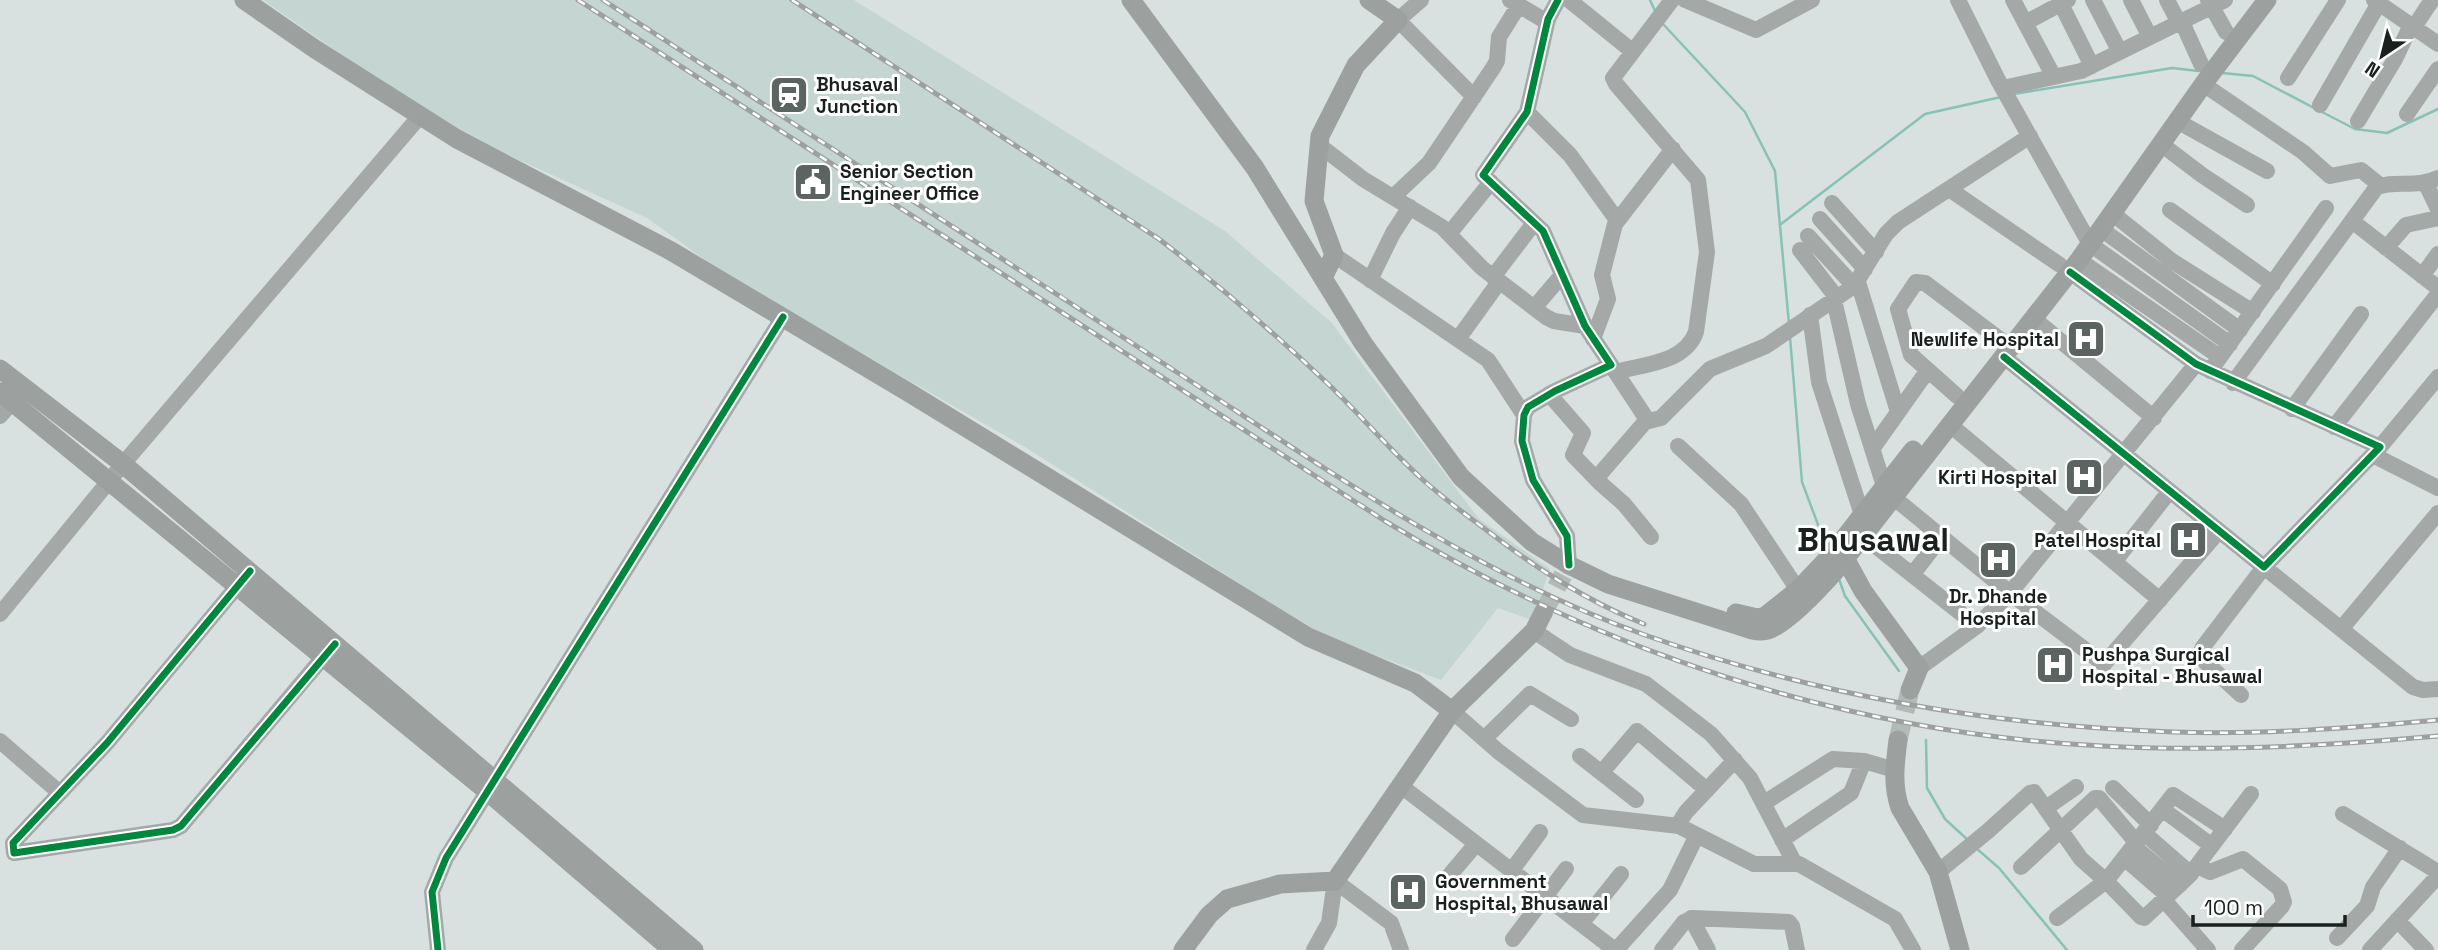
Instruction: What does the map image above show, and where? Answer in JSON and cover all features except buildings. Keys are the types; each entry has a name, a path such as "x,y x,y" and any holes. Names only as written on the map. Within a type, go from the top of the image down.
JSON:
{"main road":[{"path":"244,0 315,49 457,139 671,251 1308,637 1415,683 1452,711"},
{"path":"1131,0 1255,168 1363,343 1461,477 1532,542 1571,570 1758,631 1776,626 1808,587 1863,536 1888,491 1957,396 2034,319 2203,74 2267,0"},
{"path":"1323,278 1334,256 1314,201 1320,136 1356,65 1398,20 1369,0"},
{"path":"1838,561 1862,515 1950,425 2003,349 2112,213 2177,121 2226,32 2250,0"},
{"path":"0,369 9,399 109,481 243,578"},
{"path":"9,399 122,464 243,578 694,950"},
{"path":"1838,561 1919,668 1910,690"},
{"path":"1192,946 1217,923 1267,888 1280,884 1335,881 1452,711 1534,631 1544,613"},
{"path":"1898,740 1896,797 1938,872 1960,950"},
{"path":"492,786 672,950"}],"street":[{"path":"1421,0 1398,20 1474,97"},
{"path":"1558,0 1547,23 1527,112 1483,174 1543,231 1589,332 1644,413 1645,422"},
{"path":"1569,0 1632,51"},
{"path":"1685,0 1756,30 1812,0"},
{"path":"1958,0 2030,136 2080,250 2203,368 2334,427 2438,488"},
{"path":"2013,0 2054,78"},
{"path":"2093,0 2120,52"},
{"path":"2131,0 2150,37"},
{"path":"2167,0 2203,74 2304,152 2330,176 2361,170 2381,186"},
{"path":"2288,78 2338,0"},
{"path":"2358,121 2413,26 2432,0"},
{"path":"2025,23 2062,1 2092,66"},
{"path":"2003,88 2075,73 2215,2 2226,32"},
{"path":"2320,105 2381,2 2438,44"},
{"path":"1393,197 1429,163 1496,65 1497,41 1514,3 1547,23"},
{"path":"1571,570 1567,536 1533,480 1522,441 1524,415 1528,407 1549,394 1614,368 1678,355 1691,344 1696,332 1706,259 1699,187 1695,174 1614,81 1614,74 1670,3"},
{"path":"2407,114 2438,69"},
{"path":"1527,112 1570,155 1617,220"},
{"path":"0,614 122,464 420,116"},
{"path":"2177,121 2267,171"},
{"path":"1599,482 1600,474 1645,422 1661,418 1710,369 1766,346 1835,299 1859,279 1886,234 1898,222 2030,136"},
{"path":"2161,144 2247,205"},
{"path":"1319,145 1360,177 1439,224 1479,266 1534,308 1554,321 1589,332"},
{"path":"1589,332 1608,299 1609,294 1602,275 1617,220 1673,149"},
{"path":"1450,234 1491,181"},
{"path":"2233,383 2374,191 2381,186 2432,181 2438,209"},
{"path":"1949,189 2080,250 2240,330"},
{"path":"1832,202 1876,252"},
{"path":"1370,280 1393,233 1410,207"},
{"path":"1919,668 1977,626 2010,593 2154,418 2203,368 2225,350 2326,208"},
{"path":"2170,210 2273,284"},
{"path":"2112,213 2172,261 2253,312"},
{"path":"2386,248 2406,225 2438,218"},
{"path":"1820,219 1859,279 1898,412"},
{"path":"2334,427 2438,291 2351,221"},
{"path":"1458,339 1534,223"},
{"path":"1859,279 1804,243 1835,299 1856,400 1888,491 2010,593 2104,664 2219,531"},
{"path":"2080,250 2225,350"},
{"path":"2422,276 2438,254"},
{"path":"1334,256 1491,363 1524,415"},
{"path":"1534,308 1562,275"},
{"path":"1957,396 1909,351 1898,313 1899,305 1919,281 1925,283 2003,349 2124,456 2413,687 2423,690 2436,686"},
{"path":"2292,409 2361,314"},
{"path":"438,950 432,892 446,858 783,317"},
{"path":"1808,317 1819,382 1862,515"},
{"path":"2034,319 2154,418"},
{"path":"1872,449 1928,370"},
{"path":"2241,695 2201,658 2203,647 2264,567 2376,451 2438,377"},
{"path":"1549,394 1583,433 1573,456 1624,505 1651,537"},
{"path":"1950,425 2160,600"},
{"path":"1678,446 1741,505 1808,587"},
{"path":"2114,562 2169,492"},
{"path":"2341,629 2438,513"},
{"path":"1863,536 1977,626"},
{"path":"1912,575 1941,536"},
{"path":"243,578 111,738 13,843 13,853 173,830 181,826 330,650"},
{"path":"1534,631 1570,655 1652,688 1711,734 1750,778 1795,864"},
{"path":"1484,739 1530,694 1571,719"},
{"path":"1452,711 1583,815 1677,826 1754,864 1799,864 1895,919 1913,950"},
{"path":"1602,772 1637,731 1707,790"},
{"path":"0,741 60,793"},
{"path":"1580,756 1636,800"},
{"path":"1677,826 1686,812 1735,760"},
{"path":"1764,803 1831,760 1864,761 1895,769"},
{"path":"1782,840 1852,793 1864,761"},
{"path":"1401,786 1615,950 1670,890 1697,835"},
{"path":"2046,808 2076,788"},
{"path":"2113,788 2138,841 2180,884"},
{"path":"1938,872 1960,856 2031,792 2036,793 2081,859 2142,918 2180,884 2251,794"},
{"path":"2057,918 2106,881 2172,796 2176,795 2225,829"},
{"path":"2021,867 2097,797 2180,884 2208,950"},
{"path":"2162,809 2212,846"},
{"path":"2343,814 2438,874 2370,950"},
{"path":"1512,870 1540,832"},
{"path":"1443,883 1476,844"},
{"path":"2337,938 2367,906 2373,887 2400,848"},
{"path":"2180,884 2240,859 2246,860 2283,893 2282,906 2242,950"},
{"path":"1513,939 1566,869"},
{"path":"1581,924 1621,874"},
{"path":"1314,950 1329,923 1335,881 1391,923 1401,950"},
{"path":"1691,918 1708,950"},
{"path":"1662,950 1684,922 1691,918 1789,922 1797,950"},
{"path":"2397,920 2426,950"}],"shaded area":[{"path":"263,0 854,0 1225,231 1332,323 1479,519 1550,569 1532,620 1498,608 1441,680 1317,633 1028,449 726,275 647,218 444,126"}],"waterway":[{"path":"1650,0 1656,13"},
{"path":"1663,24 1745,112 1775,171 1789,324"},
{"path":"2014,94 2172,68 2198,71"},
{"path":"2222,73 2253,76 2316,109"},
{"path":"1781,224 1925,114 2001,97"},
{"path":"2322,112 2355,129 2387,133 2438,109"},
{"path":"1790,337 1802,482 1826,546"},
{"path":"1839,579 1845,596 1899,671"},
{"path":"1926,740 1927,788 1945,819 1969,841"},
{"path":"1976,848 1999,868 2067,950"}],"tunnel":[{"path":"1543,613 1563,575"},
{"path":"1898,740 1910,690"}],"railway":[{"path":"578,0 1385,521 1468,568 1553,610 1640,647 1730,678 1821,704 1913,724 2007,738 2102,746 2228,748 2354,743 2438,736"},
{"path":"603,0 1403,517 1521,582 1645,635 1774,675 1839,690 1905,704 2039,723 2107,729 2240,733 2438,720"},
{"path":"792,0 1159,239 1285,344 1446,500 1544,571 1583,595 1644,624"}],"cycle path":[{"path":"1558,0 1548,19 1527,112 1483,175 1543,231 1585,326 1611,365 1555,391 1528,407 1524,415 1522,441 1533,480 1567,536 1569,565"},
{"path":"2004,357 2264,567 2380,447 2196,364 2070,272"},
{"path":"438,950 432,892 446,858 783,317"},
{"path":"250,571 107,743 13,843 14,853 173,830 181,826 335,644"}],"place":[{"name":"Bhusaval Junction","path":"789,95"},
{"name":"Senior Section Engineer Office","path":"813,182"},
{"name":"Newlife Hospital","path":"2086,339"},
{"name":"Kirti Hospital","path":"2084,477"},
{"name":"Patel Hospital","path":"2188,540"},
{"name":"Dr. Dhande Hospital","path":"1998,560"},
{"name":"Pushpa Surgical Hospital - Bhusawal","path":"2055,665"},
{"name":"Government Hospital, Bhusawal","path":"1408,892"}],"district":[{"name":"Bhusawal","path":"1873,540"}]}
